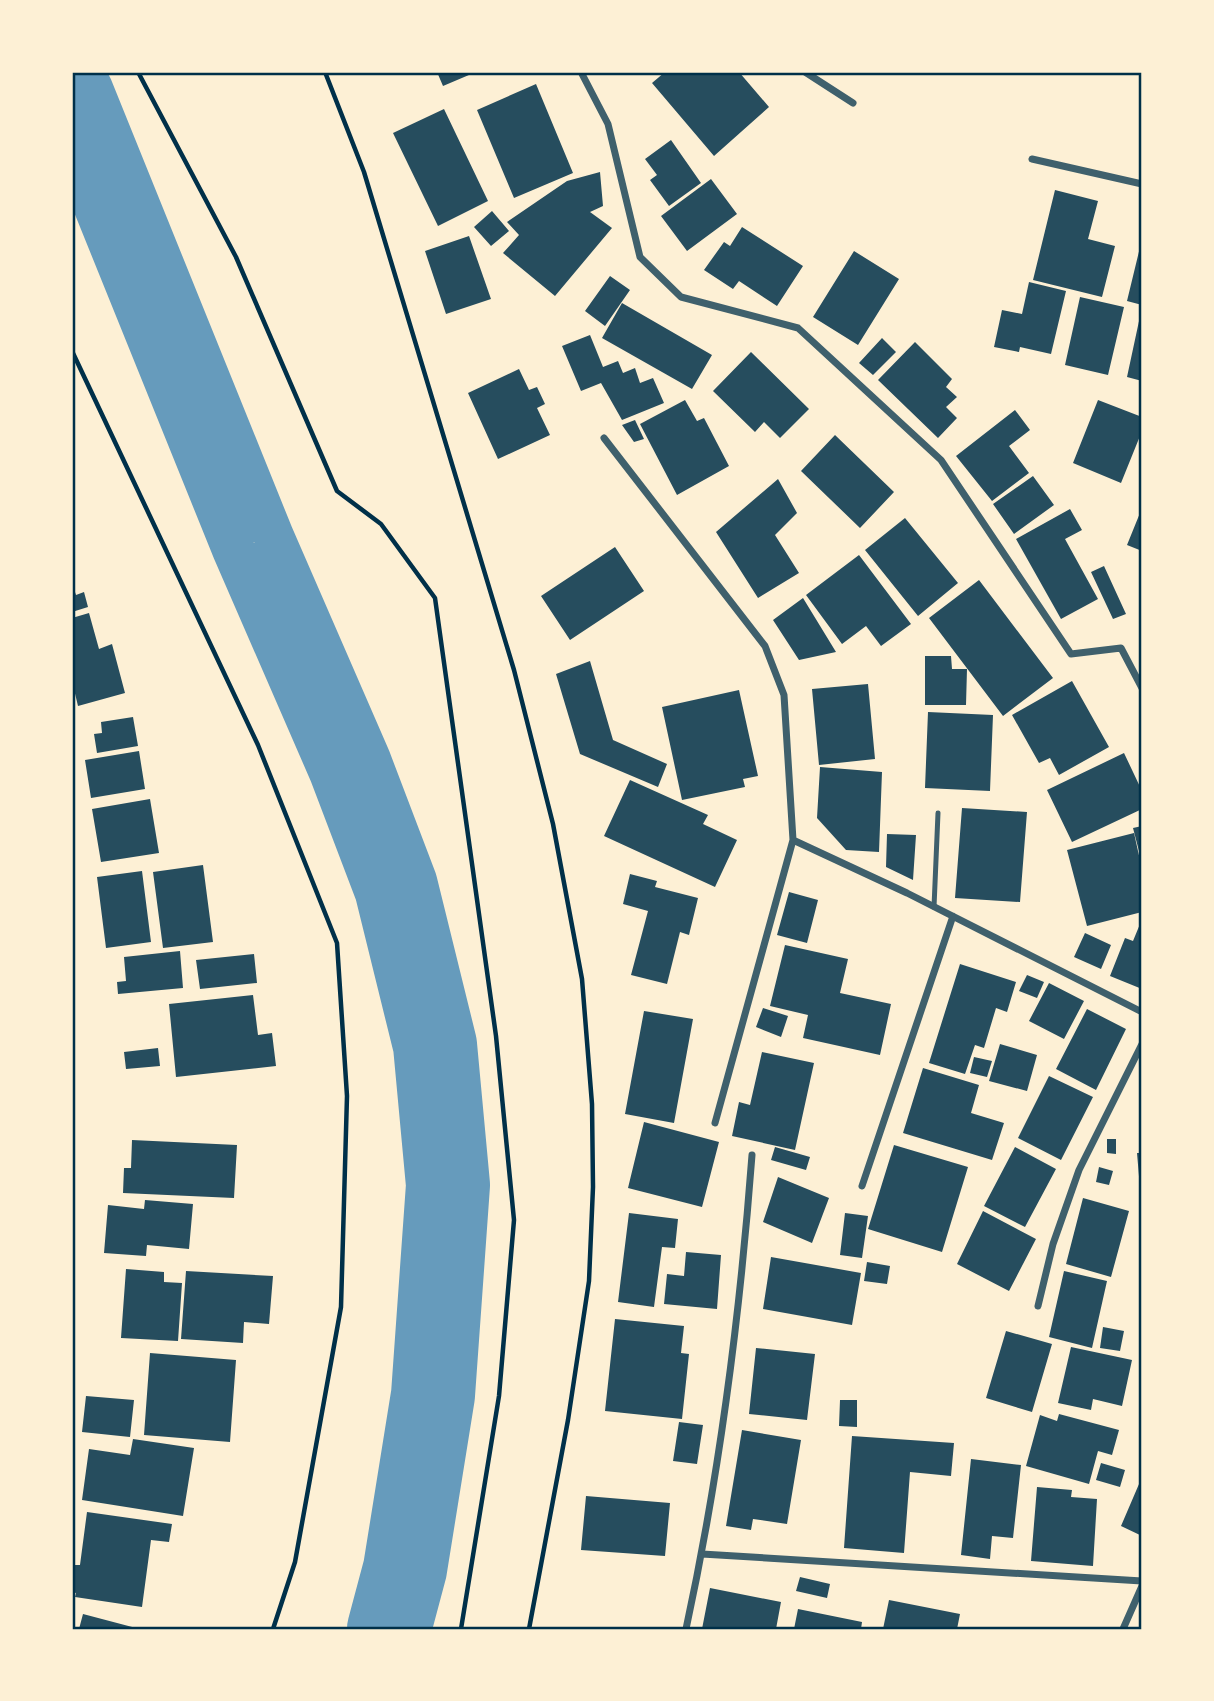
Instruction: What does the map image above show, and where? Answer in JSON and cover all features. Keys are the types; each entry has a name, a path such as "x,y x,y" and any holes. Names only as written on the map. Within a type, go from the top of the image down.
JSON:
{"street":[{"path":"581,72 608,124 640,257 681,297 798,328 941,460 1071,654 1121,648 1142,688"},
{"path":"805,72 853,103"},
{"path":"1032,159 1142,184"},
{"path":"604,438 765,646 784,695 793,840 715,1123"},
{"path":"793,840 934,906 1142,1012"},
{"path":"862,1186 953,916"},
{"path":"1038,1306 1053,1244 1079,1170 1142,1044"},
{"path":"686,1629 721,1448 741,1300 751,1155"},
{"path":"702,1554 1142,1584 1123,1629"}],"lane":[{"path":"934,906 938,813"}],"path":[{"path":"138,72 236,257 337,491 381,524 435,598 496,1036 514,1220 499,1396 461,1629"},
{"path":"325,72 364,172 514,670 553,824 582,979 592,1118 593,1187 589,1282 568,1420 529,1629"},
{"path":"72,351 258,745 337,943 347,1096 341,1307 295,1562 273,1629"}],"building":[{"path":"437,72 476,72 443,86"},
{"path":"665,72 739,72 769,107 714,156 652,83"},
{"path":"536,84 573,173 514,198 477,110"},
{"path":"444,109 488,201 438,226 393,133"},
{"path":"671,140 701,183 669,206 650,180 657,175 645,159"},
{"path":"600,172 603,206 590,212 612,228 555,296 503,253 519,235 507,222 567,181"},
{"path":"711,179 737,214 687,251 661,216"},
{"path":"1055,190 1098,201 1088,239 1115,246 1102,297 1033,280"},
{"path":"492,211 509,231 491,246 474,227"},
{"path":"742,227 803,266 777,306 739,281 733,289 704,270 724,242 730,246"},
{"path":"469,236 491,299 446,314 425,251"},
{"path":"1142,239 1142,305 1127,301"},
{"path":"854,251 899,279 858,345 813,317"},
{"path":"610,276 630,290 605,326 585,311"},
{"path":"1029,282 1066,291 1051,354 1020,347 1019,352 994,347 1002,310 1022,314"},
{"path":"1080,297 1124,307 1108,375 1065,365"},
{"path":"622,303 712,355 692,389 602,338"},
{"path":"1142,307 1142,381 1127,377"},
{"path":"590,335 603,367 618,361 623,373 635,368 640,383 653,378 664,403 622,420 601,383 581,391 562,346"},
{"path":"882,338 896,352 873,375 859,363"},
{"path":"915,342 952,379 946,387 957,397 946,407 957,418 938,438 878,380"},
{"path":"751,352 809,409 780,438 764,422 755,432 713,391"},
{"path":"519,369 529,390 537,387 545,404 537,408 550,435 498,459 468,393"},
{"path":"685,400 697,421 704,418 729,466 677,495 640,424"},
{"path":"1098,400 1142,417 1142,431 1121,483 1073,463"},
{"path":"1015,410 1030,430 1009,446 1029,473 992,501 956,456"},
{"path":"635,420 644,439 634,442 622,425"},
{"path":"835,435 894,492 860,528 801,471"},
{"path":"1033,476 1054,505 1014,534 993,504"},
{"path":"778,479 797,513 775,535 799,573 758,598 716,532"},
{"path":"1142,508 1142,551 1127,545"},
{"path":"1070,509 1082,530 1065,539 1098,599 1061,619 1016,539"},
{"path":"905,518 958,583 918,616 865,550"},
{"path":"615,547 644,591 570,640 541,596"},
{"path":"859,555 911,624 881,646 866,626 842,644 806,595"},
{"path":"1104,566 1126,614 1113,619 1091,572"},
{"path":"979,580 1053,678 1003,716 929,618"},
{"path":"72,583 76,595 84,592 88,607 72,612"},
{"path":"803,598 836,652 799,660 773,620"},
{"path":"89,613 99,649 112,644 125,693 78,706 72,681 72,618"},
{"path":"925,656 951,656 952,669 967,669 966,705 925,705"},
{"path":"590,661 613,740 667,764 658,787 580,754 556,674"},
{"path":"1072,681 1109,747 1059,775 1050,758 1039,763 1012,715"},
{"path":"868,684 875,759 819,765 812,689"},
{"path":"739,690 758,776 743,779 745,787 682,800 662,707"},
{"path":"928,712 993,715 990,791 925,788"},
{"path":"133,717 138,746 97,753 94,734 102,733 101,722"},
{"path":"139,751 145,789 91,798 85,760"},
{"path":"1124,753 1142,791 1142,809 1072,842 1047,790"},
{"path":"820,767 882,772 879,852 846,850 817,818"},
{"path":"630,780 708,815 703,824 737,840 715,887 604,836"},
{"path":"150,799 159,853 101,862 92,809"},
{"path":"962,808 1027,812 1020,902 955,898"},
{"path":"1142,826 1142,859 1141,859 1133,828"},
{"path":"1134,833 1142,869 1142,912 1087,926 1067,850"},
{"path":"887,834 916,835 913,880 886,867"},
{"path":"203,865 213,942 163,948 153,872"},
{"path":"142,871 151,942 106,948 97,877"},
{"path":"630,874 657,881 655,887 698,898 689,935 680,932 667,984 631,975 648,911 623,904"},
{"path":"789,892 818,900 807,943 777,935"},
{"path":"1140,924 1142,989 1110,976 1125,938 1133,941"},
{"path":"1085,933 1111,945 1101,969 1074,957"},
{"path":"785,945 848,959 840,993 891,1004 880,1055 803,1038 808,1015 770,1006"},
{"path":"180,951 183,988 118,994 117,982 126,981 124,957"},
{"path":"254,954 257,983 200,989 196,960"},
{"path":"960,964 1016,982 1007,1012 996,1008 984,1048 975,1045 965,1074 929,1063"},
{"path":"1027,975 1044,982 1037,998 1019,991"},
{"path":"1049,983 1084,1001 1064,1039 1029,1021"},
{"path":"253,995 258,1035 272,1033 276,1066 176,1077 169,1004"},
{"path":"763,1008 788,1016 781,1037 756,1027"},
{"path":"1087,1009 1126,1029 1096,1090 1056,1069"},
{"path":"644,1011 693,1019 674,1123 625,1114"},
{"path":"1000,1044 1037,1055 1027,1091 989,1081"},
{"path":"158,1048 160,1066 126,1069 124,1052"},
{"path":"762,1052 814,1063 795,1150 732,1136 739,1102 750,1105"},
{"path":"974,1057 992,1061 987,1077 970,1073"},
{"path":"923,1068 979,1085 971,1113 1004,1123 992,1160 903,1133"},
{"path":"1049,1076 1093,1097 1061,1160 1018,1138"},
{"path":"644,1122 719,1142 702,1207 628,1188"},
{"path":"1107,1139 1116,1139 1116,1154 1107,1153"},
{"path":"132,1140 237,1145 234,1198 123,1193 124,1168 131,1168"},
{"path":"894,1145 968,1167 942,1252 868,1229"},
{"path":"775,1147 810,1157 806,1170 771,1160"},
{"path":"1015,1147 1056,1169 1025,1227 984,1206"},
{"path":"1137,1153 1142,1153 1142,1188 1140,1188"},
{"path":"1099,1167 1113,1171 1109,1185 1096,1182"},
{"path":"778,1177 829,1198 812,1243 763,1222"},
{"path":"1083,1198 1129,1211 1111,1277 1066,1264"},
{"path":"145,1200 193,1204 189,1249 147,1245 146,1256 104,1253 108,1205 144,1209"},
{"path":"983,1211 1036,1239 1009,1291 957,1264"},
{"path":"629,1213 678,1219 675,1248 662,1247 654,1307 618,1302"},
{"path":"845,1213 868,1216 862,1258 840,1255"},
{"path":"686,1252 721,1255 717,1309 664,1304 667,1274 684,1276"},
{"path":"771,1257 861,1273 852,1325 763,1309"},
{"path":"867,1262 890,1266 887,1284 864,1281"},
{"path":"126,1269 164,1272 164,1282 182,1283 178,1341 121,1338"},
{"path":"186,1271 273,1276 269,1324 244,1322 243,1343 181,1339"},
{"path":"1064,1271 1107,1281 1092,1348 1049,1337"},
{"path":"615,1319 684,1326 681,1353 689,1354 682,1419 605,1411"},
{"path":"1103,1327 1124,1331 1120,1351 1100,1348"},
{"path":"1006,1331 1052,1344 1032,1412 986,1398"},
{"path":"1071,1347 1132,1360 1122,1406 1093,1399 1091,1410 1058,1403"},
{"path":"756,1348 815,1354 807,1420 749,1414"},
{"path":"150,1353 236,1360 230,1442 144,1435"},
{"path":"86,1396 134,1400 130,1437 82,1432"},
{"path":"840,1400 857,1400 857,1427 839,1426"},
{"path":"1059,1414 1119,1430 1112,1455 1098,1451 1089,1484 1026,1466 1040,1415 1057,1421"},
{"path":"679,1422 703,1425 697,1464 673,1461"},
{"path":"742,1430 801,1440 787,1524 753,1519 751,1530 726,1526"},
{"path":"852,1436 954,1443 951,1476 910,1472 904,1553 844,1548"},
{"path":"133,1439 194,1448 183,1516 82,1500 89,1449 130,1455"},
{"path":"971,1459 1021,1465 1013,1538 992,1536 990,1559 961,1555"},
{"path":"1101,1463 1125,1470 1120,1487 1096,1480"},
{"path":"1142,1477 1142,1536 1121,1526"},
{"path":"1037,1487 1072,1490 1071,1497 1097,1499 1093,1566 1031,1561"},
{"path":"586,1496 670,1503 665,1556 581,1550"},
{"path":"87,1512 172,1524 169,1542 151,1540 142,1607 75,1597 76,1593 72,1592 75,1565 80,1565"},
{"path":"800,1577 830,1584 827,1598 796,1591"},
{"path":"710,1588 781,1602 776,1629 702,1629"},
{"path":"889,1600 960,1614 957,1629 883,1629"},
{"path":"798,1609 862,1622 861,1629 794,1629"},
{"path":"83,1614 136,1628 79,1629"}],"waterway":[{"path":"72,95 253,543 350,766 396,887 435,1045 448,1185 433,1395 405,1569 389,1629"}]}
